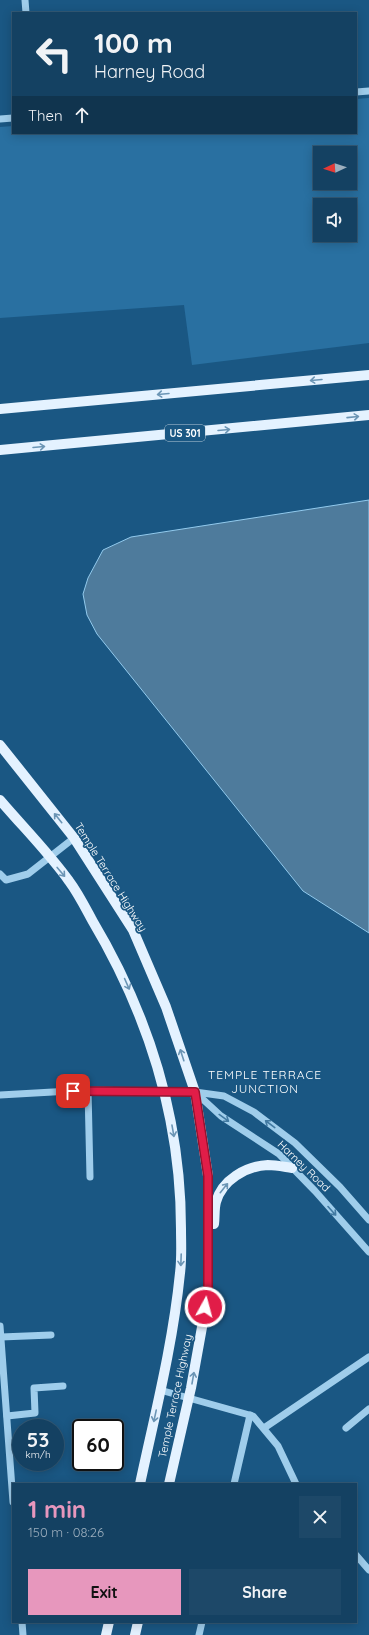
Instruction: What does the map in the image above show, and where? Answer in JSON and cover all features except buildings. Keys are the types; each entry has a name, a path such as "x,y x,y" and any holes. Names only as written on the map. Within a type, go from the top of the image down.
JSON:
{"main road":[{"path":"0,409 369,375"},
{"name":"US 301","path":"0,450 369,415"},
{"name":"Temple Terrace Highway","path":"0,745 74,838 133,930 166,1007 195,1092 208,1176 208,1294 189,1399 169,1483"},
{"name":"Temple Terrace Highway","path":"0,800 70,882 106,944 126,983 148,1035 165,1093 173,1130 179,1177 180,1272 171,1338 140,1483"},
{"path":"208,1294 216,1203 221,1190 234,1176 248,1169 268,1165 292,1168"},
{"path":"106,1635 109,1623"},
{"path":"135,1635 138,1623"}],"street":[{"path":"25,0 26,12"},
{"path":"357,92 369,91"},
{"path":"0,119 12,118"},
{"path":"0,874 6,880 28,874 74,838"},
{"path":"88,1090 90,1177"},
{"name":"Harney Road","path":"0,1095 88,1090 165,1093 195,1092 224,1096 254,1112 295,1143 340,1187 369,1220"},
{"name":"Harney Road","path":"195,1092 221,1116 278,1154 369,1252"},
{"path":"0,1326 12,1490"},
{"path":"1,1337 51,1335"},
{"path":"264,1428 369,1357"},
{"path":"6,1416 35,1413 34,1388 64,1386"},
{"path":"160,1390 253,1416 278,1446 296,1483"},
{"path":"346,1428 369,1410"},
{"path":"234,1483 250,1416"},
{"path":"357,1556 369,1570"},
{"path":"22,1623 23,1635"},
{"path":"199,1635 202,1623"}],"shaded area":[{"path":"369,98 369,343 192,365 184,305 0,318 0,127 12,126 12,134 357,134 357,99"},
{"path":"369,500 369,933 303,891 97,634 87,615 83,594 88,578 103,550 131,537"}],"district":[{"name":"TEMPLE TERRACE JUNCTION","path":"265,1081"}],"route":[{"path":"73,1091 88,1090 165,1093 195,1092 208,1176 208,1294 205,1307"}]}
